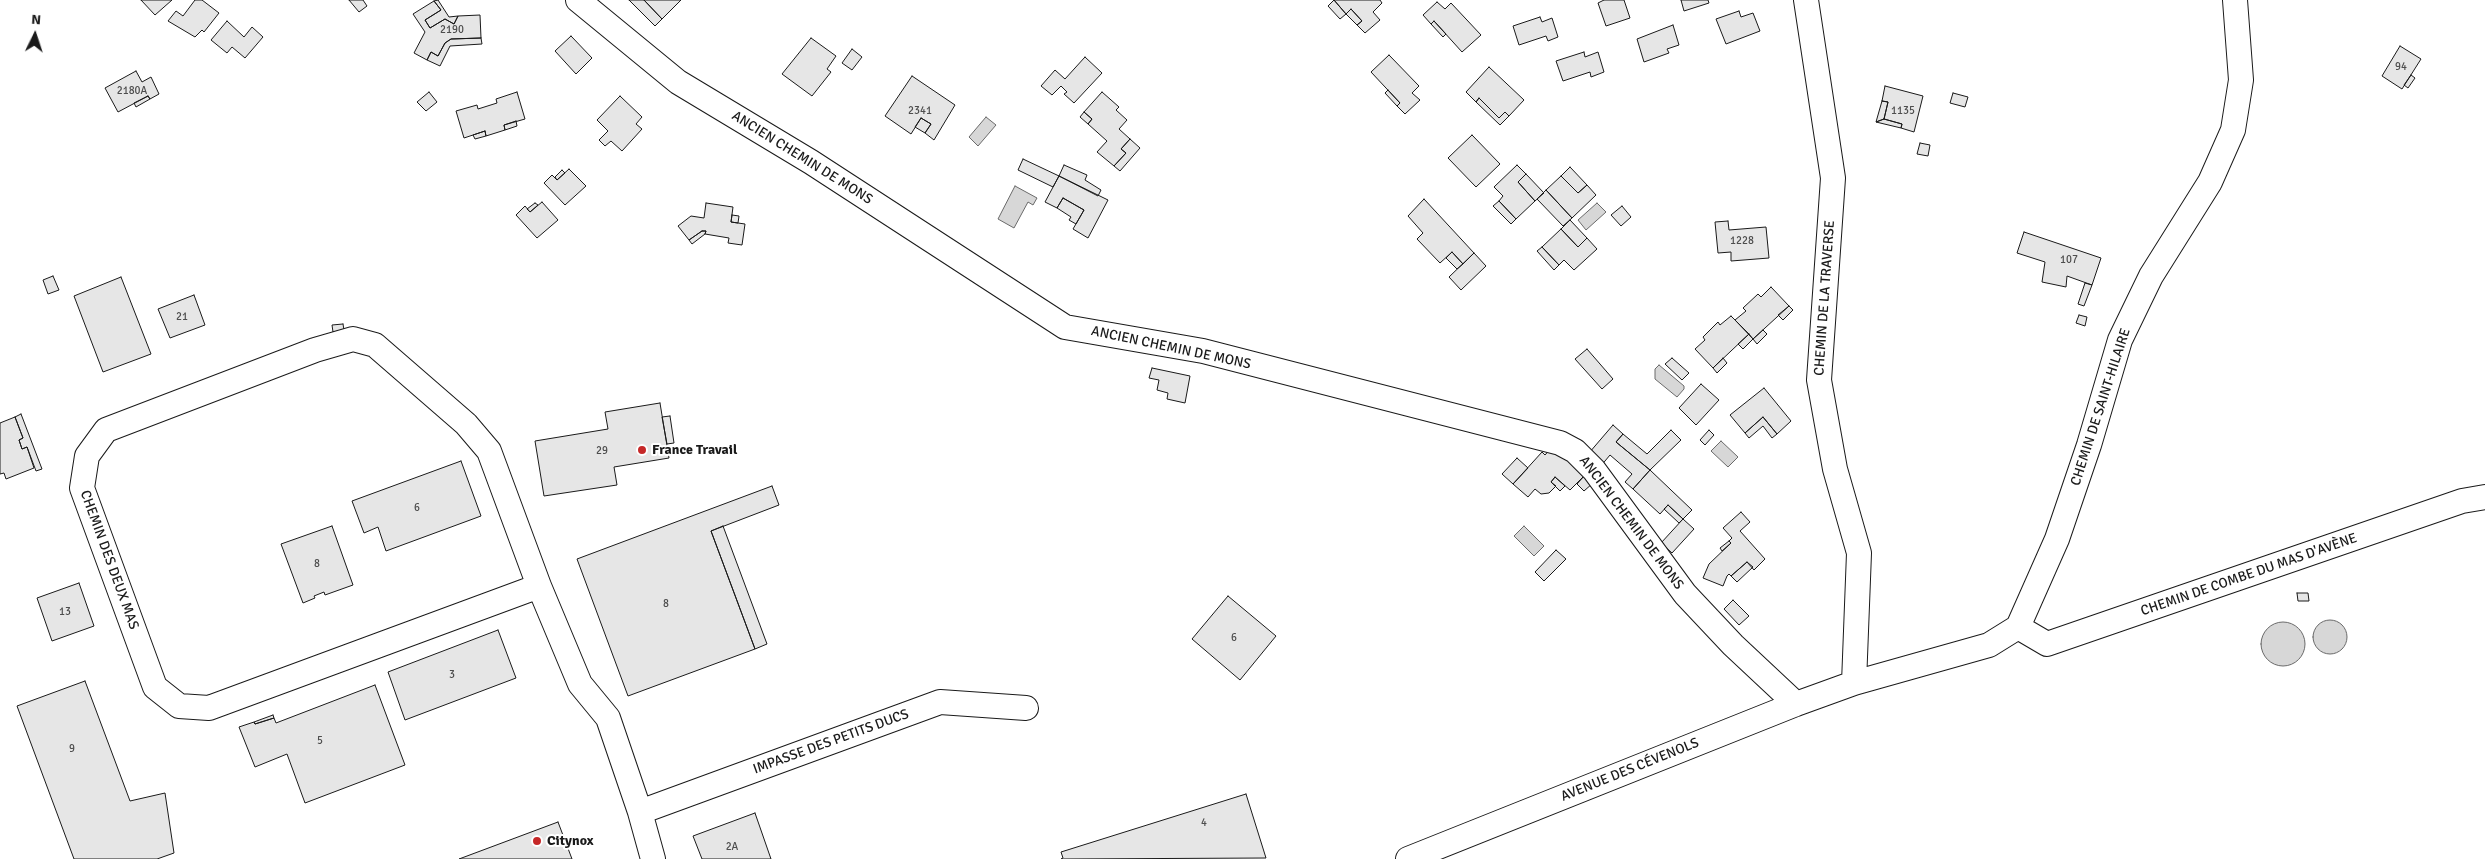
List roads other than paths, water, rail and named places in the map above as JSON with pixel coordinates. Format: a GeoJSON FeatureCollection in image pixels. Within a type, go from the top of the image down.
{"type":"FeatureCollection","features":[{"type":"Feature","properties":{"kind":"street","name":"ANCIEN CHEMIN DE MONS"},"geometry":{"type":"LineString","coordinates":[[578,0],[678,82],[811,162],[1065,327],[1203,351],[1560,443],[1575,451],[1594,470],[1685,594],[1733,645],[1796,704]]}},
{"type":"Feature","properties":{"kind":"street","name":"CHEMIN DE LA TRAVERSE"},"geometry":{"type":"LineString","coordinates":[[1806,0],[1833,178],[1819,380],[1835,468],[1859,553],[1854,684]]}},
{"type":"Feature","properties":{"kind":"street","name":"CHEMIN DE SAINT-HILAIRE"},"geometry":{"type":"LineString","coordinates":[[2018,627],[2057,539],[2089,445],[2120,340],[2151,276],[2210,182],[2233,130],[2241,80],[2235,0]]}},
{"type":"Feature","properties":{"kind":"street","name":"CHEMIN DES DEUX MAS"},"geometry":{"type":"LineString","coordinates":[[539,586],[209,708],[179,706],[155,687],[82,488],[87,456],[106,430],[315,350],[352,339],[375,345],[466,424],[490,451],[539,586],[580,684],[608,718],[640,812],[653,859]]}},
{"type":"Feature","properties":{"kind":"street","name":"CHEMIN DE COMBE DU MAS D'AVÈNE"},"geometry":{"type":"LineString","coordinates":[[2018,627],[2047,644],[2462,501],[2485,497]]}},
{"type":"Feature","properties":{"kind":"street"},"geometry":{"type":"LineString","coordinates":[[1854,684],[1989,645],[2018,627]]}},
{"type":"Feature","properties":{"kind":"street","name":"AVENUE DES CÉVENOLS"},"geometry":{"type":"LineString","coordinates":[[1408,859],[1796,704],[1854,684]]}},
{"type":"Feature","properties":{"kind":"street","name":"IMPASSE DES PETITS DUCS"},"geometry":{"type":"LineString","coordinates":[[640,812],[940,702],[1026,708]]}},
{"type":"Feature","properties":{"kind":"place","name":"France Travail"},"geometry":{"type":"Point","coordinates":[642,450]}},
{"type":"Feature","properties":{"kind":"place","name":"Citynox"},"geometry":{"type":"Point","coordinates":[537,841]}}]}
